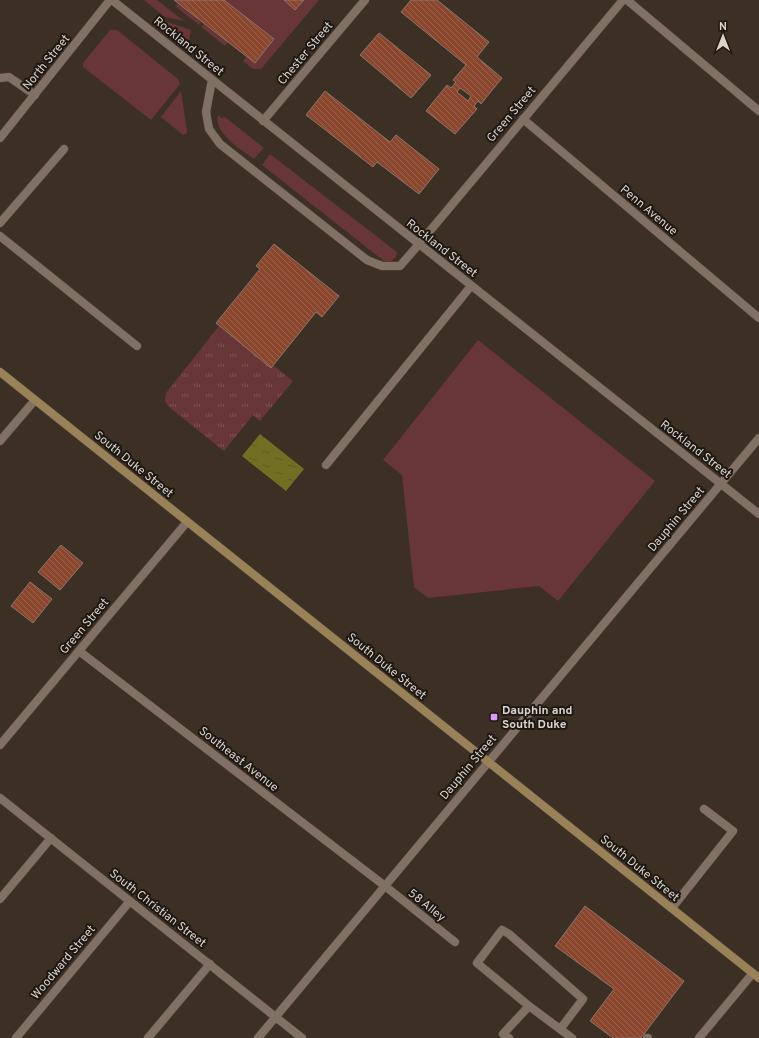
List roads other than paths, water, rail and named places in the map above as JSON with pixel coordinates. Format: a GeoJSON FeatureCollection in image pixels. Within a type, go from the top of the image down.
{"type":"FeatureCollection","features":[{"type":"Feature","properties":{"kind":"main road","name":"South Duke Street"},"geometry":{"type":"LineString","coordinates":[[0,372],[756,976]]}},
{"type":"Feature","properties":{"kind":"street","name":"Rockland Street"},"geometry":{"type":"LineString","coordinates":[[111,0],[759,514]]}},
{"type":"Feature","properties":{"kind":"street","name":"North Street"},"geometry":{"type":"LineString","coordinates":[[0,138],[111,0]]}},
{"type":"Feature","properties":{"kind":"street","name":"Chester Street"},"geometry":{"type":"LineString","coordinates":[[263,121],[365,0]]}},
{"type":"Feature","properties":{"kind":"street","name":"Green Street"},"geometry":{"type":"LineString","coordinates":[[212,80],[206,112],[209,129],[220,144],[367,260],[382,266],[400,266],[623,0]]}},
{"type":"Feature","properties":{"kind":"street"},"geometry":{"type":"LineString","coordinates":[[627,0],[759,111]]}},
{"type":"Feature","properties":{"kind":"street"},"geometry":{"type":"LineString","coordinates":[[0,78],[9,77],[34,95]]}},
{"type":"Feature","properties":{"kind":"street","name":"Penn Avenue"},"geometry":{"type":"LineString","coordinates":[[523,119],[759,318]]}},
{"type":"Feature","properties":{"kind":"street"},"geometry":{"type":"LineString","coordinates":[[0,223],[64,149]]}},
{"type":"Feature","properties":{"kind":"street"},"geometry":{"type":"LineString","coordinates":[[0,236],[137,346]]}},
{"type":"Feature","properties":{"kind":"street"},"geometry":{"type":"LineString","coordinates":[[326,465],[471,286]]}},
{"type":"Feature","properties":{"kind":"street"},"geometry":{"type":"LineString","coordinates":[[0,441],[34,400]]}},
{"type":"Feature","properties":{"kind":"street","name":"Dauphin Street"},"geometry":{"type":"LineString","coordinates":[[258,1038],[759,438]]}},
{"type":"Feature","properties":{"kind":"street","name":"Green Street"},"geometry":{"type":"LineString","coordinates":[[0,745],[187,522]]}},
{"type":"Feature","properties":{"kind":"street","name":"Southeast Avenue"},"geometry":{"type":"LineString","coordinates":[[79,650],[385,886]]}},
{"type":"Feature","properties":{"kind":"street","name":"South Christian Street"},"geometry":{"type":"LineString","coordinates":[[0,798],[302,1038]]}},
{"type":"Feature","properties":{"kind":"street"},"geometry":{"type":"LineString","coordinates":[[672,908],[733,831],[704,809]]}},
{"type":"Feature","properties":{"kind":"street"},"geometry":{"type":"LineString","coordinates":[[0,899],[51,838]]}},
{"type":"Feature","properties":{"kind":"street","name":"58 Alley"},"geometry":{"type":"LineString","coordinates":[[385,886],[455,942]]}},
{"type":"Feature","properties":{"kind":"street","name":"Woodward Street"},"geometry":{"type":"LineString","coordinates":[[16,1038],[130,901]]}},
{"type":"Feature","properties":{"kind":"street"},"geometry":{"type":"LineString","coordinates":[[560,1028],[583,999],[509,934],[502,930],[478,963],[529,1006],[572,1038]]}},
{"type":"Feature","properties":{"kind":"street"},"geometry":{"type":"LineString","coordinates":[[148,1038],[210,964]]}},
{"type":"Feature","properties":{"kind":"street"},"geometry":{"type":"LineString","coordinates":[[699,1038],[756,976]]}},
{"type":"Feature","properties":{"kind":"street"},"geometry":{"type":"LineString","coordinates":[[509,1038],[503,1034],[529,1006]]}},
{"type":"Feature","properties":{"kind":"water"},"geometry":{"type":"Polygon","coordinates":[[[260,434],[304,469],[286,491],[242,456],[260,434]]]}},
{"type":"Feature","properties":{"kind":"place","name":"Dauphin and South Duke"},"geometry":{"type":"Point","coordinates":[494,717]}}]}
